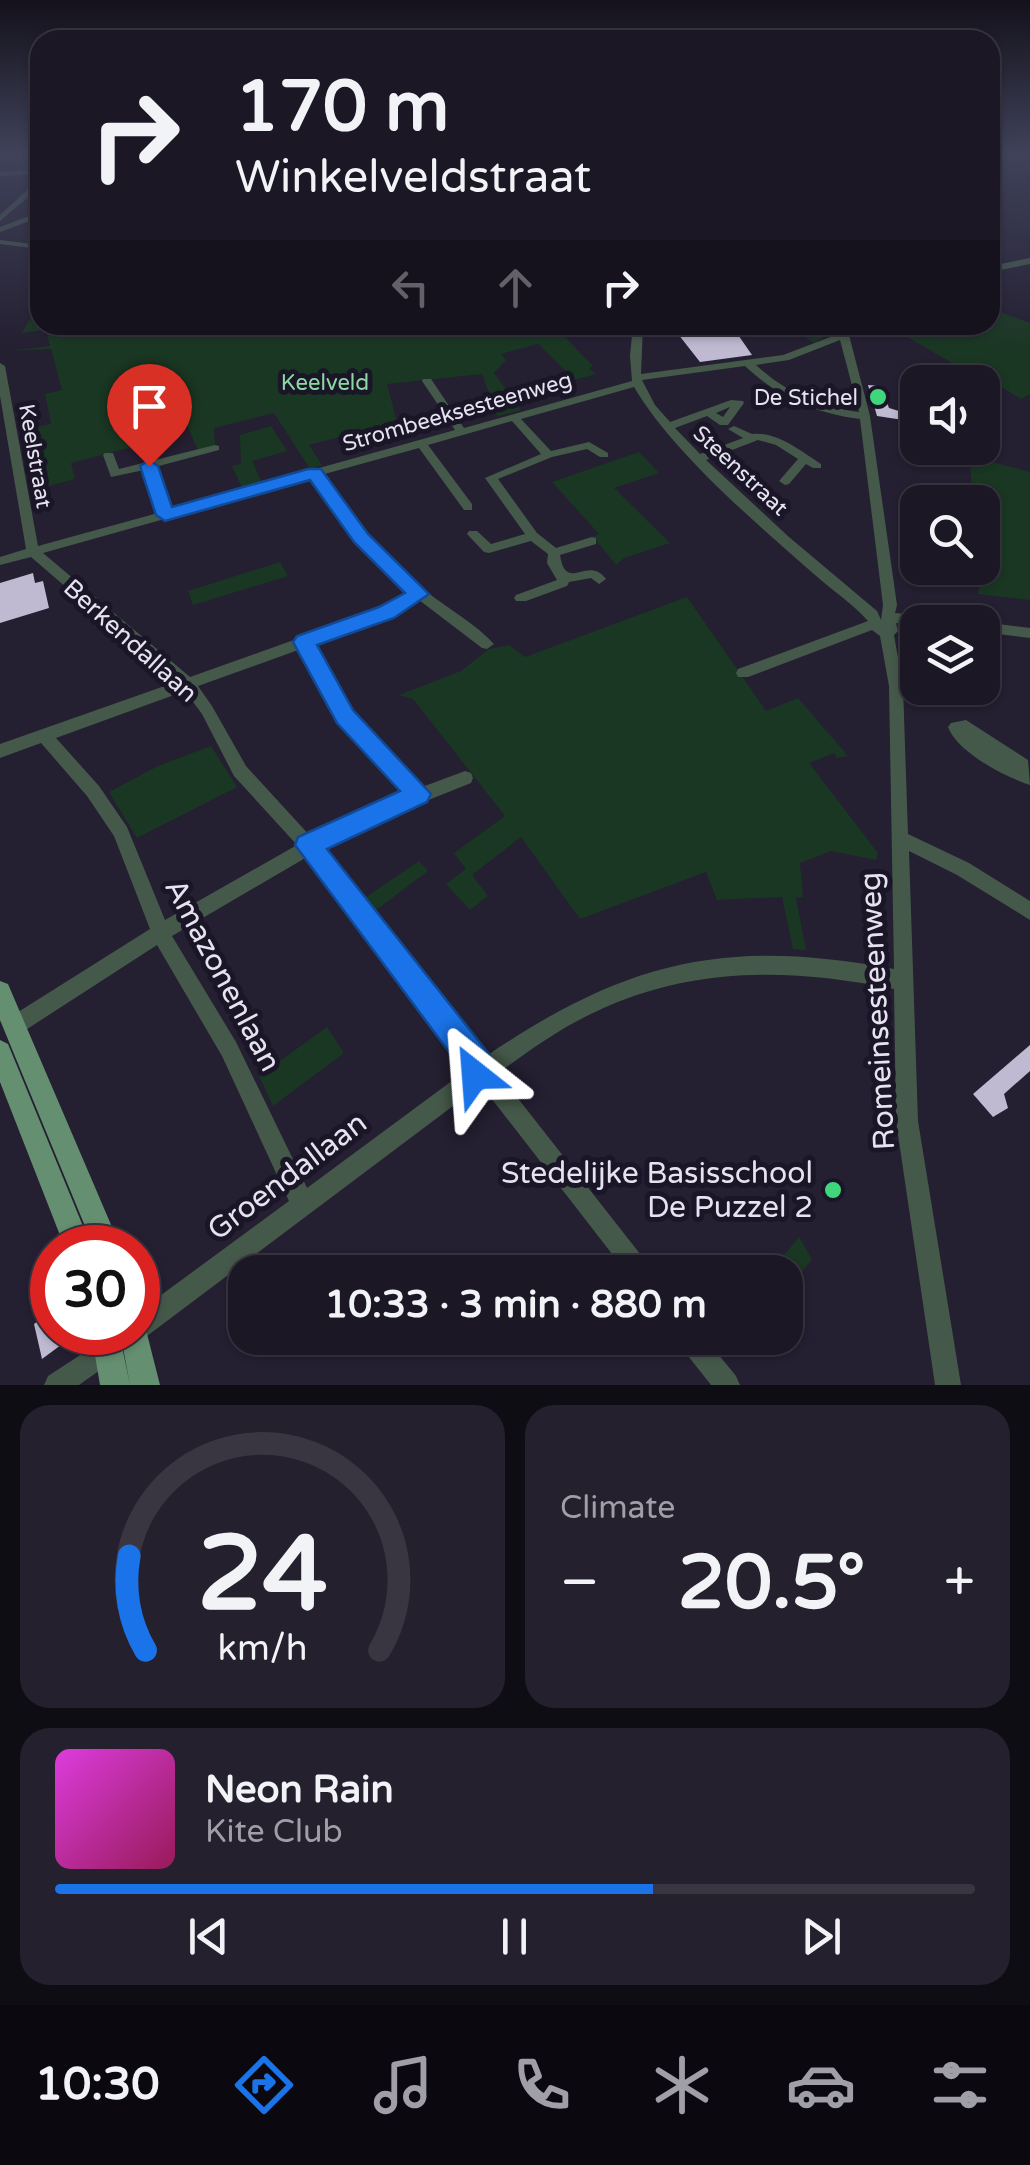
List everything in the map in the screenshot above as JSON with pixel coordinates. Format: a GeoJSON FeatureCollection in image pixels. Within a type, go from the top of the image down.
{"type":"FeatureCollection","features":[{"type":"Feature","properties":{"kind":"main road"},"geometry":{"type":"LineString","coordinates":[[0,992],[98,1225]]}},
{"type":"Feature","properties":{"kind":"main road"},"geometry":{"type":"LineString","coordinates":[[0,1052],[70,1225]]}},
{"type":"Feature","properties":{"kind":"main road"},"geometry":{"type":"LineString","coordinates":[[114,1385],[119,1355]]}},
{"type":"Feature","properties":{"kind":"main road"},"geometry":{"type":"LineString","coordinates":[[132,1355],[145,1385]]}},
{"type":"Feature","properties":{"kind":"street"},"geometry":{"type":"LineString","coordinates":[[0,236],[30,220]]}},
{"type":"Feature","properties":{"kind":"street"},"geometry":{"type":"LineString","coordinates":[[0,236],[30,244]]}},
{"type":"Feature","properties":{"kind":"street"},"geometry":{"type":"LineString","coordinates":[[1000,267],[1030,261]]}},
{"type":"Feature","properties":{"kind":"street"},"geometry":{"type":"LineString","coordinates":[[638,335],[638,380]]}},
{"type":"Feature","properties":{"kind":"street","name":"Strombeeksesteenweg"},"geometry":{"type":"LineString","coordinates":[[0,562],[638,380],[794,356],[836,335]]}},
{"type":"Feature","properties":{"kind":"street","name":"Romeinsesteenweg"},"geometry":{"type":"LineString","coordinates":[[847,335],[865,416],[890,604],[882,621],[896,673],[907,1120],[948,1385]]}},
{"type":"Feature","properties":{"kind":"street"},"geometry":{"type":"LineString","coordinates":[[749,364],[772,386],[794,398],[832,411],[865,416]]}},
{"type":"Feature","properties":{"kind":"street","name":"Keelstraat"},"geometry":{"type":"LineString","coordinates":[[0,366],[33,552]]}},
{"type":"Feature","properties":{"kind":"street","name":"Steenstraat"},"geometry":{"type":"LineString","coordinates":[[638,380],[667,427],[698,459],[882,621]]}},
{"type":"Feature","properties":{"kind":"street"},"geometry":{"type":"LineString","coordinates":[[426,381],[461,431]]}},
{"type":"Feature","properties":{"kind":"street"},"geometry":{"type":"LineString","coordinates":[[667,427],[708,412]]}},
{"type":"Feature","properties":{"kind":"street"},"geometry":{"type":"LineString","coordinates":[[513,416],[548,455]]}},
{"type":"Feature","properties":{"kind":"street"},"geometry":{"type":"LineString","coordinates":[[734,428],[751,438],[770,440],[811,462],[785,480]]}},
{"type":"Feature","properties":{"kind":"street"},"geometry":{"type":"LineString","coordinates":[[698,459],[751,438]]}},
{"type":"Feature","properties":{"kind":"street"},"geometry":{"type":"LineString","coordinates":[[554,553],[533,536],[490,480],[548,455],[589,446],[604,455]]}},
{"type":"Feature","properties":{"kind":"street","name":"Strombeeksesteenweg"},"geometry":{"type":"LineString","coordinates":[[424,447],[468,507]]}},
{"type":"Feature","properties":{"kind":"street"},"geometry":{"type":"LineString","coordinates":[[109,454],[116,478],[215,448]]}},
{"type":"Feature","properties":{"kind":"street"},"geometry":{"type":"LineString","coordinates":[[149,466],[165,515]]}},
{"type":"Feature","properties":{"kind":"street"},"geometry":{"type":"LineString","coordinates":[[314,473],[361,538],[419,594],[487,644]]}},
{"type":"Feature","properties":{"kind":"street"},"geometry":{"type":"LineString","coordinates":[[473,534],[488,549],[533,536]]}},
{"type":"Feature","properties":{"kind":"street"},"geometry":{"type":"LineString","coordinates":[[554,553],[592,541]]}},
{"type":"Feature","properties":{"kind":"street","name":"Berkendallaan"},"geometry":{"type":"LineString","coordinates":[[33,552],[187,683],[207,710],[240,771],[308,845],[627,1255]]}},
{"type":"Feature","properties":{"kind":"street"},"geometry":{"type":"LineString","coordinates":[[554,553],[554,563],[564,576],[572,579],[594,573],[599,578]]}},
{"type":"Feature","properties":{"kind":"street"},"geometry":{"type":"LineString","coordinates":[[521,598],[562,583],[564,576]]}},
{"type":"Feature","properties":{"kind":"street"},"geometry":{"type":"LineString","coordinates":[[0,751],[386,612],[419,594]]}},
{"type":"Feature","properties":{"kind":"street"},"geometry":{"type":"LineString","coordinates":[[743,673],[882,621],[900,621]]}},
{"type":"Feature","properties":{"kind":"street"},"geometry":{"type":"LineString","coordinates":[[1000,630],[1030,633]]}},
{"type":"Feature","properties":{"kind":"street"},"geometry":{"type":"LineString","coordinates":[[304,642],[345,716],[418,794]]}},
{"type":"Feature","properties":{"kind":"street","name":"Amazonenlaan"},"geometry":{"type":"LineString","coordinates":[[43,734],[112,817],[162,934],[229,1049],[302,1205]]}},
{"type":"Feature","properties":{"kind":"street"},"geometry":{"type":"LineString","coordinates":[[14,1026],[308,845],[418,794],[466,778]]}},
{"type":"Feature","properties":{"kind":"street"},"geometry":{"type":"LineString","coordinates":[[900,838],[964,869],[1030,910]]}},
{"type":"Feature","properties":{"kind":"street","name":"Groendallaan"},"geometry":{"type":"LineString","coordinates":[[160,1308],[483,1071],[571,1012],[622,989],[680,970],[739,963],[792,962],[904,982]]}},
{"type":"Feature","properties":{"kind":"street","name":"Groendallaan"},"geometry":{"type":"LineString","coordinates":[[60,1383],[97,1355]]}},
{"type":"Feature","properties":{"kind":"street"},"geometry":{"type":"LineString","coordinates":[[703,1355],[726,1385]]}},
{"type":"Feature","properties":{"kind":"green space"},"geometry":{"type":"Polygon","coordinates":[[[1000,312],[1030,323],[1030,394],[1021,399],[1000,388],[1000,365],[956,365],[904,335],[1000,335],[1000,312]]]}},
{"type":"Feature","properties":{"kind":"green space","name":"Keelveld"},"geometry":{"type":"Polygon","coordinates":[[[47,335],[563,335],[596,374],[567,382],[577,394],[565,381],[573,378],[538,344],[501,354],[506,360],[494,373],[521,410],[498,416],[481,395],[489,393],[482,374],[387,384],[397,422],[309,445],[322,465],[310,469],[274,413],[214,428],[215,445],[198,450],[186,423],[167,428],[171,437],[71,463],[75,479],[33,490],[21,430],[51,424],[45,394],[62,390],[51,349],[6,351],[50,346],[47,335]]]}},
{"type":"Feature","properties":{"kind":"green space"},"geometry":{"type":"Polygon","coordinates":[[[802,335],[828,335],[814,343],[802,335]]]}},
{"type":"Feature","properties":{"kind":"green space"},"geometry":{"type":"Polygon","coordinates":[[[271,426],[287,451],[252,461],[262,483],[242,488],[232,466],[241,464],[240,435],[271,426]]]}},
{"type":"Feature","properties":{"kind":"green space"},"geometry":{"type":"Polygon","coordinates":[[[639,452],[659,473],[614,488],[670,543],[624,558],[616,565],[593,537],[599,534],[552,482],[639,452]]]}},
{"type":"Feature","properties":{"kind":"green space"},"geometry":{"type":"Polygon","coordinates":[[[1000,464],[1030,472],[1030,600],[978,594],[980,585],[1000,585],[1000,485],[971,485],[970,465],[1000,464]]]}},
{"type":"Feature","properties":{"kind":"green space"},"geometry":{"type":"Polygon","coordinates":[[[280,562],[288,576],[193,605],[188,591],[280,562]]]}},
{"type":"Feature","properties":{"kind":"green space"},"geometry":{"type":"Polygon","coordinates":[[[687,597],[766,711],[798,698],[848,756],[837,758],[834,753],[809,763],[878,853],[876,860],[831,851],[800,863],[803,897],[796,898],[806,950],[793,949],[782,897],[717,900],[706,872],[580,919],[521,837],[472,875],[488,896],[470,910],[446,884],[466,869],[454,853],[505,816],[413,699],[399,695],[461,671],[489,649],[509,645],[525,657],[687,597]]]}},
{"type":"Feature","properties":{"kind":"green space"},"geometry":{"type":"Polygon","coordinates":[[[211,746],[237,787],[137,838],[109,792],[158,766],[211,746]]]}},
{"type":"Feature","properties":{"kind":"green space"},"geometry":{"type":"Polygon","coordinates":[[[419,861],[428,871],[376,910],[366,897],[419,861]]]}},
{"type":"Feature","properties":{"kind":"green space"},"geometry":{"type":"Polygon","coordinates":[[[327,1027],[344,1053],[273,1106],[259,1076],[327,1027]]]}},
{"type":"Feature","properties":{"kind":"green space"},"geometry":{"type":"Polygon","coordinates":[[[799,1237],[812,1259],[803,1271],[803,1255],[784,1255],[799,1237]]]}},
{"type":"Feature","properties":{"kind":"building"},"geometry":{"type":"Polygon","coordinates":[[[679,335],[738,335],[752,355],[700,362],[679,335]]]}},
{"type":"Feature","properties":{"kind":"building","name":"De Stichel"},"geometry":{"type":"Polygon","coordinates":[[[868,385],[881,386],[889,408],[900,411],[900,419],[877,416],[868,385]]]}},
{"type":"Feature","properties":{"kind":"building"},"geometry":{"type":"Polygon","coordinates":[[[33,573],[35,583],[43,581],[49,608],[0,623],[0,583],[33,573]]]}},
{"type":"Feature","properties":{"kind":"building"},"geometry":{"type":"Polygon","coordinates":[[[1030,1045],[1030,1071],[1004,1094],[1008,1108],[993,1117],[973,1094],[1030,1045]]]}},
{"type":"Feature","properties":{"kind":"place","name":"De Stichel"},"geometry":{"type":"Point","coordinates":[878,397]}},
{"type":"Feature","properties":{"kind":"place","name":"Stedelijke Basisschool De Puzzel 2"},"geometry":{"type":"Point","coordinates":[833,1190]}},
{"type":"Feature","properties":{"kind":"route"},"geometry":{"type":"LineString","coordinates":[[149,466],[165,515],[314,473],[361,538],[419,594],[386,612],[304,642],[345,716],[418,794],[308,845],[478,1065],[475,1075]]}}]}
